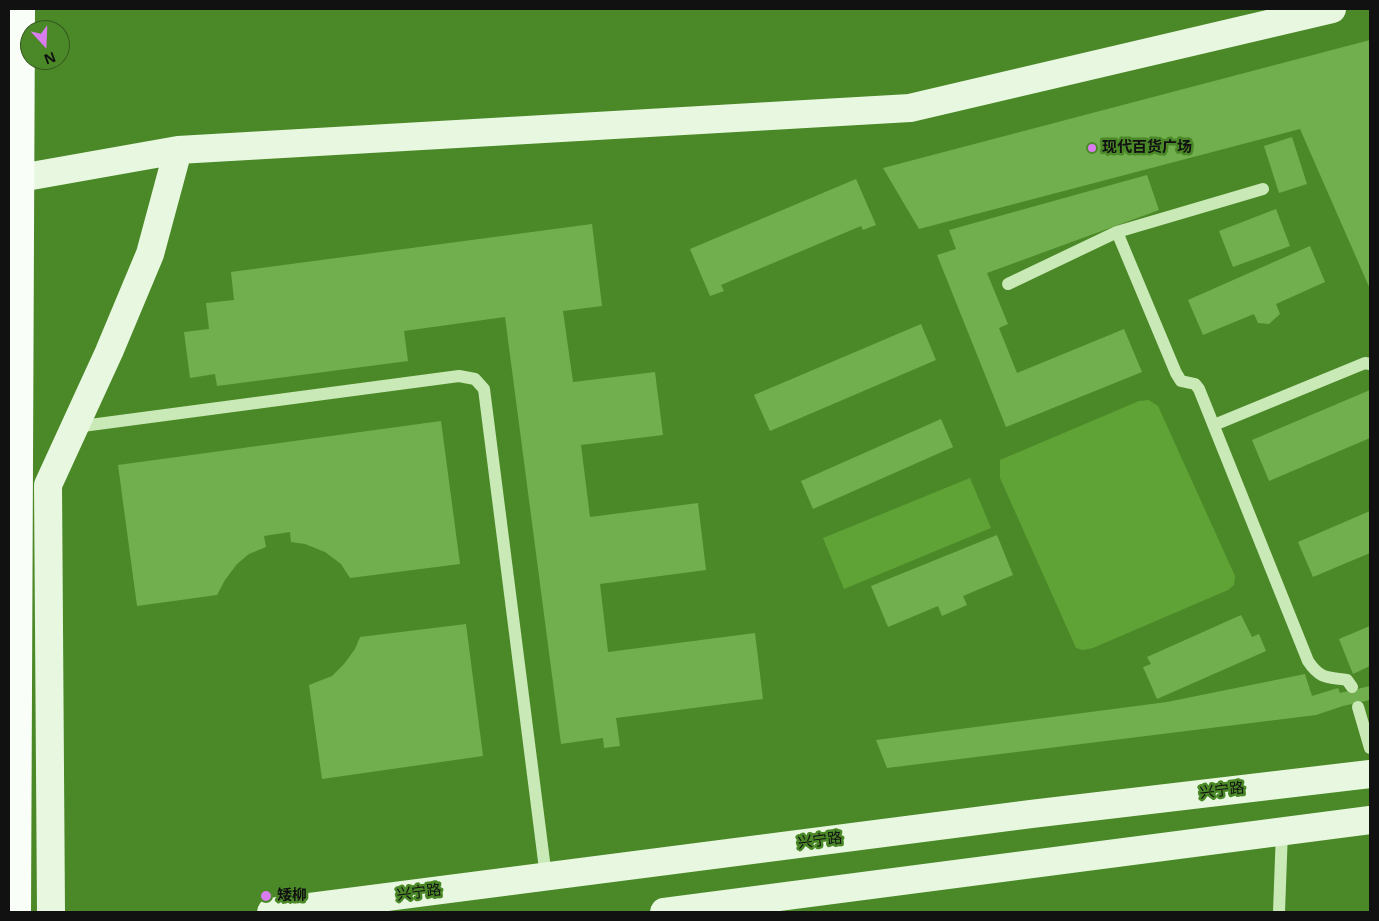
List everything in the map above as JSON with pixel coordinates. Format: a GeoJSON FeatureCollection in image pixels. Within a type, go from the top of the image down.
{"type":"FeatureCollection","features":[{"type":"Feature","properties":{"kind":"main road"},"geometry":{"type":"LineString","coordinates":[[17,912],[21,9]]}},
{"type":"Feature","properties":{"kind":"street"},"geometry":{"type":"LineString","coordinates":[[9,180],[178,150],[910,108],[1332,9]]}},
{"type":"Feature","properties":{"kind":"street"},"geometry":{"type":"LineString","coordinates":[[51,912],[48,485],[150,254],[178,150]]}},
{"type":"Feature","properties":{"kind":"street","name":"兴宁路"},"geometry":{"type":"LineString","coordinates":[[271,912],[1031,814],[1370,774]]}},
{"type":"Feature","properties":{"kind":"street"},"geometry":{"type":"LineString","coordinates":[[664,912],[1370,820]]}},
{"type":"Feature","properties":{"kind":"lane"},"geometry":{"type":"LineString","coordinates":[[1008,284],[1117,232],[1263,189]]}},
{"type":"Feature","properties":{"kind":"lane"},"geometry":{"type":"LineString","coordinates":[[1117,232],[1176,373],[1181,381],[1195,384],[1199,389],[1308,661],[1322,677],[1347,680],[1352,687]]}},
{"type":"Feature","properties":{"kind":"lane"},"geometry":{"type":"LineString","coordinates":[[1214,425],[1365,364],[1370,364]]}},
{"type":"Feature","properties":{"kind":"lane"},"geometry":{"type":"LineString","coordinates":[[75,427],[459,376],[475,379],[484,389],[546,877]]}},
{"type":"Feature","properties":{"kind":"lane"},"geometry":{"type":"LineString","coordinates":[[1358,707],[1370,748]]}},
{"type":"Feature","properties":{"kind":"lane"},"geometry":{"type":"LineString","coordinates":[[1279,912],[1282,831]]}},
{"type":"Feature","properties":{"kind":"green space"},"geometry":{"type":"Polygon","coordinates":[[[1149,400],[1158,406],[1235,576],[1234,585],[1228,590],[1093,648],[1083,650],[1076,648],[1000,478],[1000,460],[1139,401],[1149,400]]]}},
{"type":"Feature","properties":{"kind":"green space"},"geometry":{"type":"Polygon","coordinates":[[[970,478],[991,528],[844,589],[823,538],[970,478]]]}},
{"type":"Feature","properties":{"kind":"building","name":"现代百货广场"},"geometry":{"type":"Polygon","coordinates":[[[1370,40],[1370,289],[1300,129],[919,229],[883,168],[1370,40]]]}},
{"type":"Feature","properties":{"kind":"building"},"geometry":{"type":"Polygon","coordinates":[[[1292,137],[1307,184],[1279,193],[1264,146],[1292,137]]]}},
{"type":"Feature","properties":{"kind":"building"},"geometry":{"type":"Polygon","coordinates":[[[1147,175],[1159,210],[987,273],[1008,324],[999,328],[1017,373],[1124,329],[1142,372],[1006,427],[937,255],[956,249],[949,230],[1147,175]]]}},
{"type":"Feature","properties":{"kind":"building"},"geometry":{"type":"Polygon","coordinates":[[[856,179],[876,225],[863,230],[861,226],[721,285],[724,291],[710,296],[690,249],[856,179]]]}},
{"type":"Feature","properties":{"kind":"building"},"geometry":{"type":"Polygon","coordinates":[[[1276,209],[1290,246],[1233,267],[1219,231],[1276,209]]]}},
{"type":"Feature","properties":{"kind":"building"},"geometry":{"type":"Polygon","coordinates":[[[592,224],[602,306],[563,311],[573,382],[655,372],[663,435],[581,445],[590,517],[698,503],[706,570],[600,584],[608,652],[755,633],[763,699],[616,718],[620,746],[604,748],[603,738],[561,744],[505,317],[404,331],[408,361],[217,386],[215,374],[190,378],[184,332],[209,329],[206,303],[234,300],[231,272],[592,224]]]}},
{"type":"Feature","properties":{"kind":"building"},"geometry":{"type":"Polygon","coordinates":[[[1310,246],[1325,282],[1276,304],[1280,314],[1269,324],[1258,323],[1254,314],[1203,335],[1188,300],[1310,246]]]}},
{"type":"Feature","properties":{"kind":"building"},"geometry":{"type":"Polygon","coordinates":[[[921,324],[936,360],[770,431],[754,395],[921,324]]]}},
{"type":"Feature","properties":{"kind":"building"},"geometry":{"type":"Polygon","coordinates":[[[1370,390],[1370,438],[1269,481],[1252,440],[1370,390]]]}},
{"type":"Feature","properties":{"kind":"building"},"geometry":{"type":"Polygon","coordinates":[[[941,419],[953,447],[813,509],[801,481],[941,419]]]}},
{"type":"Feature","properties":{"kind":"building"},"geometry":{"type":"Polygon","coordinates":[[[441,421],[460,564],[350,578],[341,564],[325,552],[305,544],[291,542],[290,532],[264,536],[266,547],[249,554],[237,564],[217,595],[137,606],[118,465],[441,421]]]}},
{"type":"Feature","properties":{"kind":"building"},"geometry":{"type":"Polygon","coordinates":[[[1370,511],[1370,553],[1313,577],[1298,542],[1370,511]]]}},
{"type":"Feature","properties":{"kind":"building"},"geometry":{"type":"Polygon","coordinates":[[[997,535],[1013,575],[963,596],[967,605],[942,616],[938,606],[888,627],[871,586],[997,535]]]}},
{"type":"Feature","properties":{"kind":"building"},"geometry":{"type":"Polygon","coordinates":[[[1241,615],[1252,637],[1259,634],[1266,651],[1157,699],[1143,667],[1151,664],[1147,657],[1241,615]]]}},
{"type":"Feature","properties":{"kind":"building"},"geometry":{"type":"Polygon","coordinates":[[[466,624],[483,756],[322,779],[309,685],[332,676],[355,649],[360,637],[466,624]]]}},
{"type":"Feature","properties":{"kind":"building"},"geometry":{"type":"Polygon","coordinates":[[[1370,626],[1370,666],[1353,674],[1339,639],[1370,626]]]}},
{"type":"Feature","properties":{"kind":"building"},"geometry":{"type":"Polygon","coordinates":[[[1305,674],[1312,696],[1338,688],[1340,693],[1370,686],[1370,700],[1316,715],[887,768],[876,740],[1167,702],[1305,674]]]}},
{"type":"Feature","properties":{"kind":"place","name":"现代百货广场"},"geometry":{"type":"Point","coordinates":[1092,148]}},
{"type":"Feature","properties":{"kind":"place","name":"矮柳"},"geometry":{"type":"Point","coordinates":[266,896]}}]}
